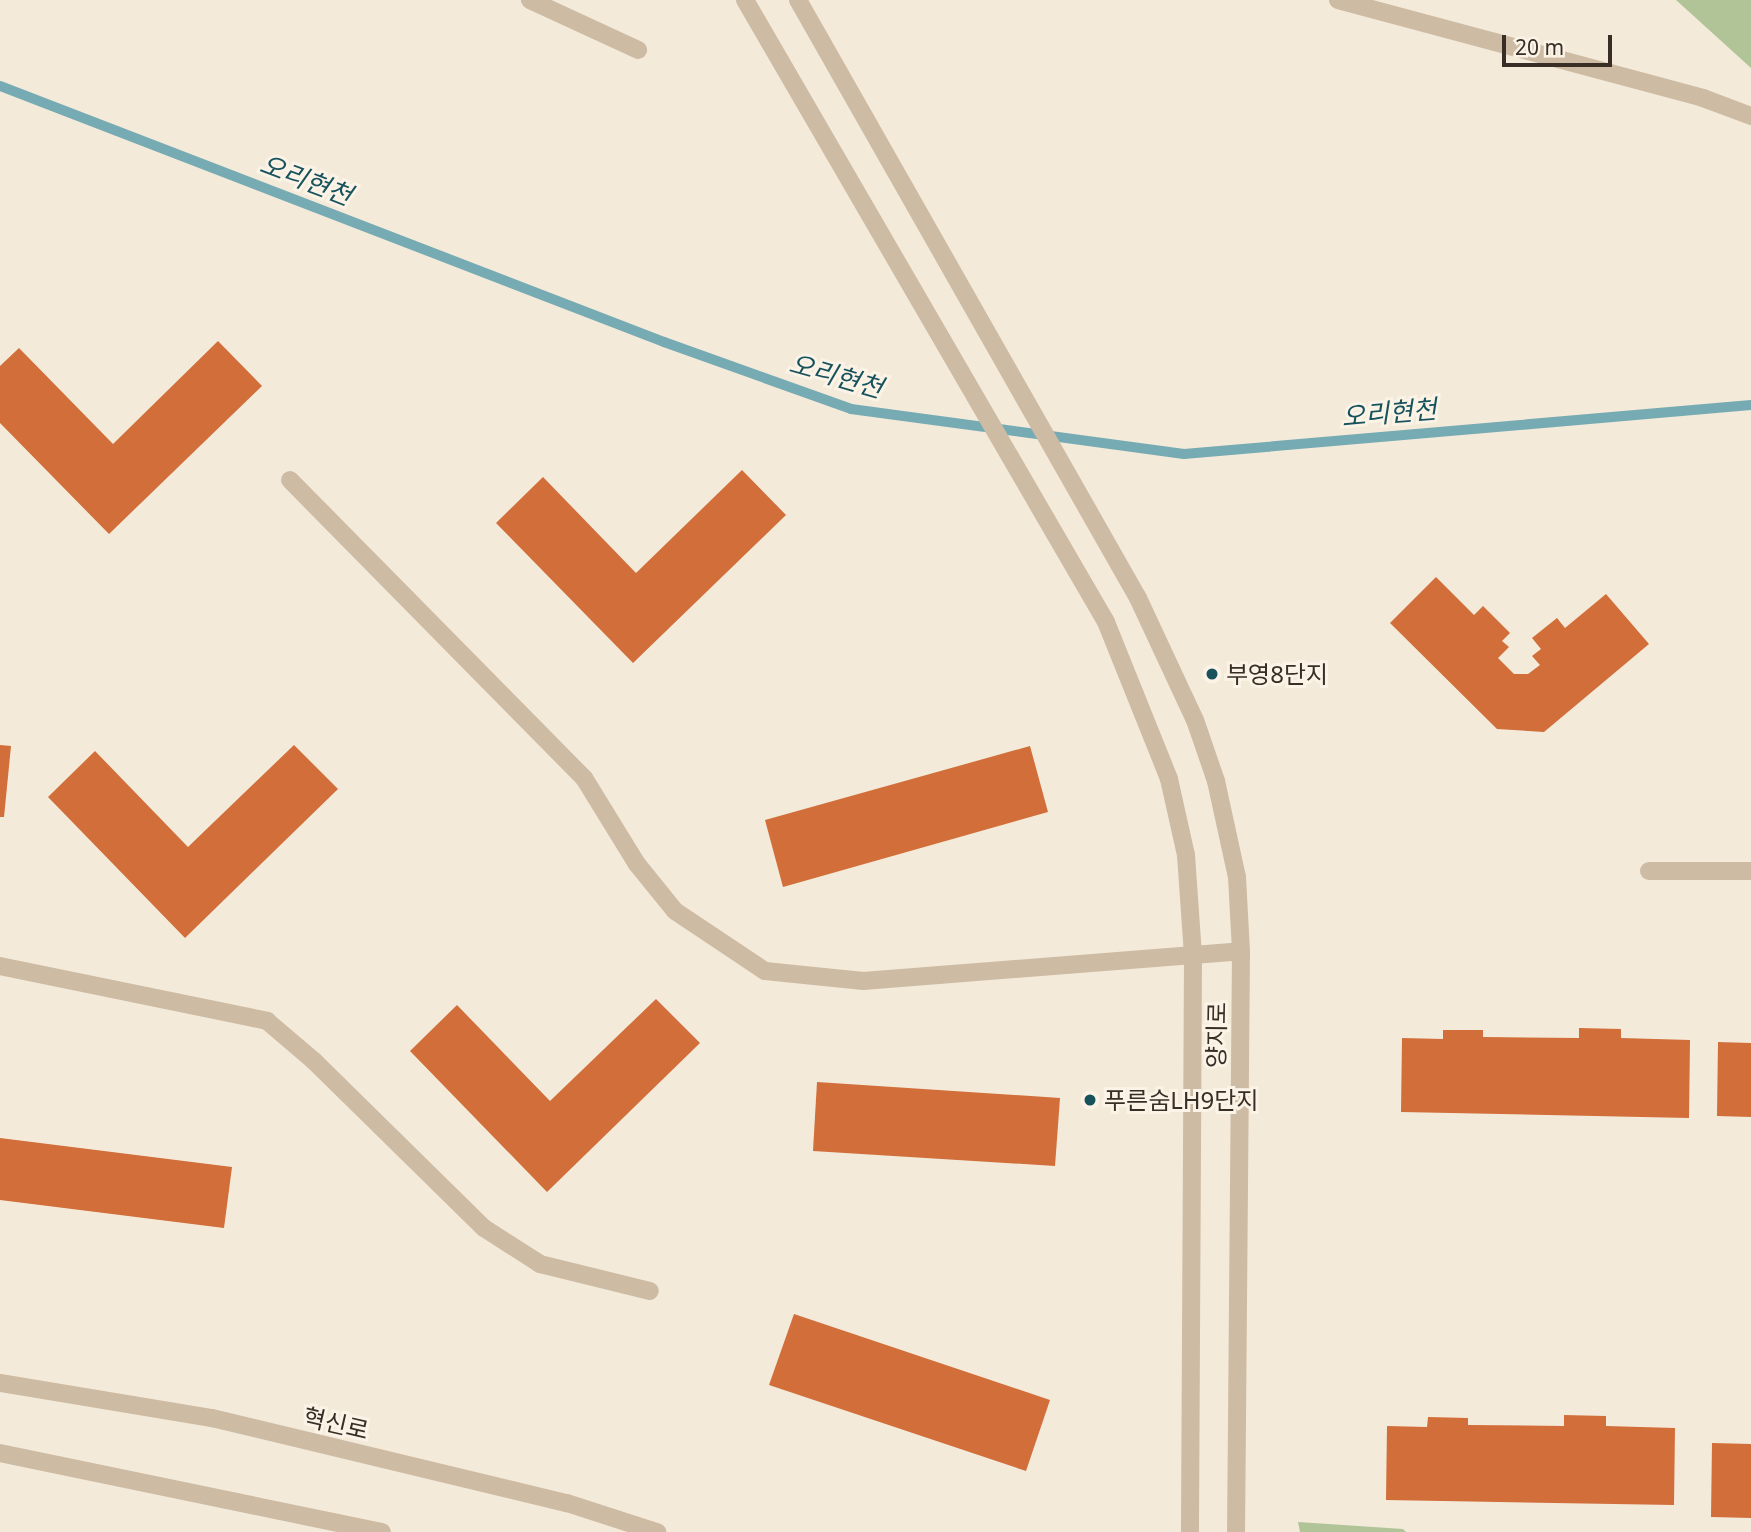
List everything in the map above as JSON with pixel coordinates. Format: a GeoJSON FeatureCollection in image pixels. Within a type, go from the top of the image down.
{"type":"FeatureCollection","features":[{"type":"Feature","properties":{"kind":"street"},"geometry":{"type":"LineString","coordinates":[[530,0],[638,50]]}},
{"type":"Feature","properties":{"kind":"street","name":"양지로"},"geometry":{"type":"LineString","coordinates":[[746,0],[1106,622],[1169,779],[1186,855],[1193,956],[1190,1532]]}},
{"type":"Feature","properties":{"kind":"street"},"geometry":{"type":"LineString","coordinates":[[797,0],[818,39]]}},
{"type":"Feature","properties":{"kind":"street"},"geometry":{"type":"LineString","coordinates":[[808,0],[818,39]]}},
{"type":"Feature","properties":{"kind":"street"},"geometry":{"type":"LineString","coordinates":[[1338,0],[1703,98],[1751,116]]}},
{"type":"Feature","properties":{"kind":"street","name":"양지로"},"geometry":{"type":"LineString","coordinates":[[818,39],[1138,598],[1195,720],[1216,781],[1237,877],[1241,951],[1236,1532]]}},
{"type":"Feature","properties":{"kind":"street"},"geometry":{"type":"LineString","coordinates":[[290,480],[584,778],[637,864],[675,911],[765,971],[863,981],[1241,951]]}},
{"type":"Feature","properties":{"kind":"street"},"geometry":{"type":"LineString","coordinates":[[1649,871],[1751,871]]}},
{"type":"Feature","properties":{"kind":"street"},"geometry":{"type":"LineString","coordinates":[[0,966],[267,1021],[314,1061],[484,1228],[540,1264],[650,1291]]}},
{"type":"Feature","properties":{"kind":"street","name":"혁신로"},"geometry":{"type":"LineString","coordinates":[[0,1383],[212,1419],[567,1503],[657,1532]]}},
{"type":"Feature","properties":{"kind":"street"},"geometry":{"type":"LineString","coordinates":[[0,1453],[382,1532]]}},
{"type":"Feature","properties":{"kind":"green space"},"geometry":{"type":"Polygon","coordinates":[[[1676,0],[1751,0],[1751,68],[1676,0]]]}},
{"type":"Feature","properties":{"kind":"green space"},"geometry":{"type":"Polygon","coordinates":[[[1298,1522],[1403,1529],[1406,1532],[1300,1532],[1298,1522]]]}},
{"type":"Feature","properties":{"kind":"building"},"geometry":{"type":"Polygon","coordinates":[[[218,341],[262,386],[109,534],[0,423],[0,366],[19,348],[113,444],[218,341]]]}},
{"type":"Feature","properties":{"kind":"building"},"geometry":{"type":"Polygon","coordinates":[[[742,470],[786,515],[633,663],[496,523],[543,477],[636,573],[742,470]]]}},
{"type":"Feature","properties":{"kind":"building"},"geometry":{"type":"Polygon","coordinates":[[[1436,577],[1474,615],[1483,606],[1510,633],[1502,641],[1509,647],[1498,658],[1514,674],[1528,674],[1540,665],[1532,656],[1541,649],[1532,638],[1557,618],[1565,628],[1606,594],[1649,644],[1544,732],[1497,729],[1390,623],[1436,577]]]}},
{"type":"Feature","properties":{"kind":"building"},"geometry":{"type":"Polygon","coordinates":[[[0,745],[11,746],[4,817],[0,817],[0,745]]]}},
{"type":"Feature","properties":{"kind":"building"},"geometry":{"type":"Polygon","coordinates":[[[294,745],[338,789],[185,938],[48,797],[95,751],[188,847],[294,745]]]}},
{"type":"Feature","properties":{"kind":"building"},"geometry":{"type":"Polygon","coordinates":[[[1030,746],[1048,812],[783,887],[765,820],[1030,746]]]}},
{"type":"Feature","properties":{"kind":"building"},"geometry":{"type":"Polygon","coordinates":[[[656,999],[700,1043],[547,1192],[410,1051],[457,1005],[550,1101],[656,999]]]}},
{"type":"Feature","properties":{"kind":"building"},"geometry":{"type":"Polygon","coordinates":[[[1579,1028],[1621,1029],[1621,1038],[1690,1040],[1689,1118],[1401,1112],[1402,1038],[1443,1039],[1443,1030],[1483,1030],[1483,1037],[1579,1038],[1579,1028]]]}},
{"type":"Feature","properties":{"kind":"building"},"geometry":{"type":"Polygon","coordinates":[[[1718,1042],[1751,1043],[1751,1117],[1717,1116],[1718,1042]]]}},
{"type":"Feature","properties":{"kind":"building"},"geometry":{"type":"Polygon","coordinates":[[[817,1082],[1060,1098],[1055,1166],[813,1151],[817,1082]]]}},
{"type":"Feature","properties":{"kind":"building"},"geometry":{"type":"Polygon","coordinates":[[[0,1138],[232,1167],[224,1228],[0,1200],[0,1138]]]}},
{"type":"Feature","properties":{"kind":"building"},"geometry":{"type":"Polygon","coordinates":[[[794,1314],[1050,1400],[1026,1471],[769,1385],[794,1314]]]}},
{"type":"Feature","properties":{"kind":"building"},"geometry":{"type":"Polygon","coordinates":[[[1564,1415],[1606,1416],[1606,1426],[1675,1428],[1674,1505],[1386,1500],[1387,1426],[1427,1427],[1428,1417],[1468,1418],[1468,1425],[1564,1426],[1564,1415]]]}},
{"type":"Feature","properties":{"kind":"building"},"geometry":{"type":"Polygon","coordinates":[[[1712,1443],[1751,1444],[1751,1518],[1711,1517],[1712,1443]]]}},
{"type":"Feature","properties":{"kind":"waterway","name":"오리현천"},"geometry":{"type":"LineString","coordinates":[[0,86],[664,342],[851,409],[1184,454],[1751,405]]}},
{"type":"Feature","properties":{"kind":"place","name":"부영8단지"},"geometry":{"type":"Point","coordinates":[1212,674]}},
{"type":"Feature","properties":{"kind":"place","name":"푸른숨LH9단지"},"geometry":{"type":"Point","coordinates":[1090,1100]}}]}
